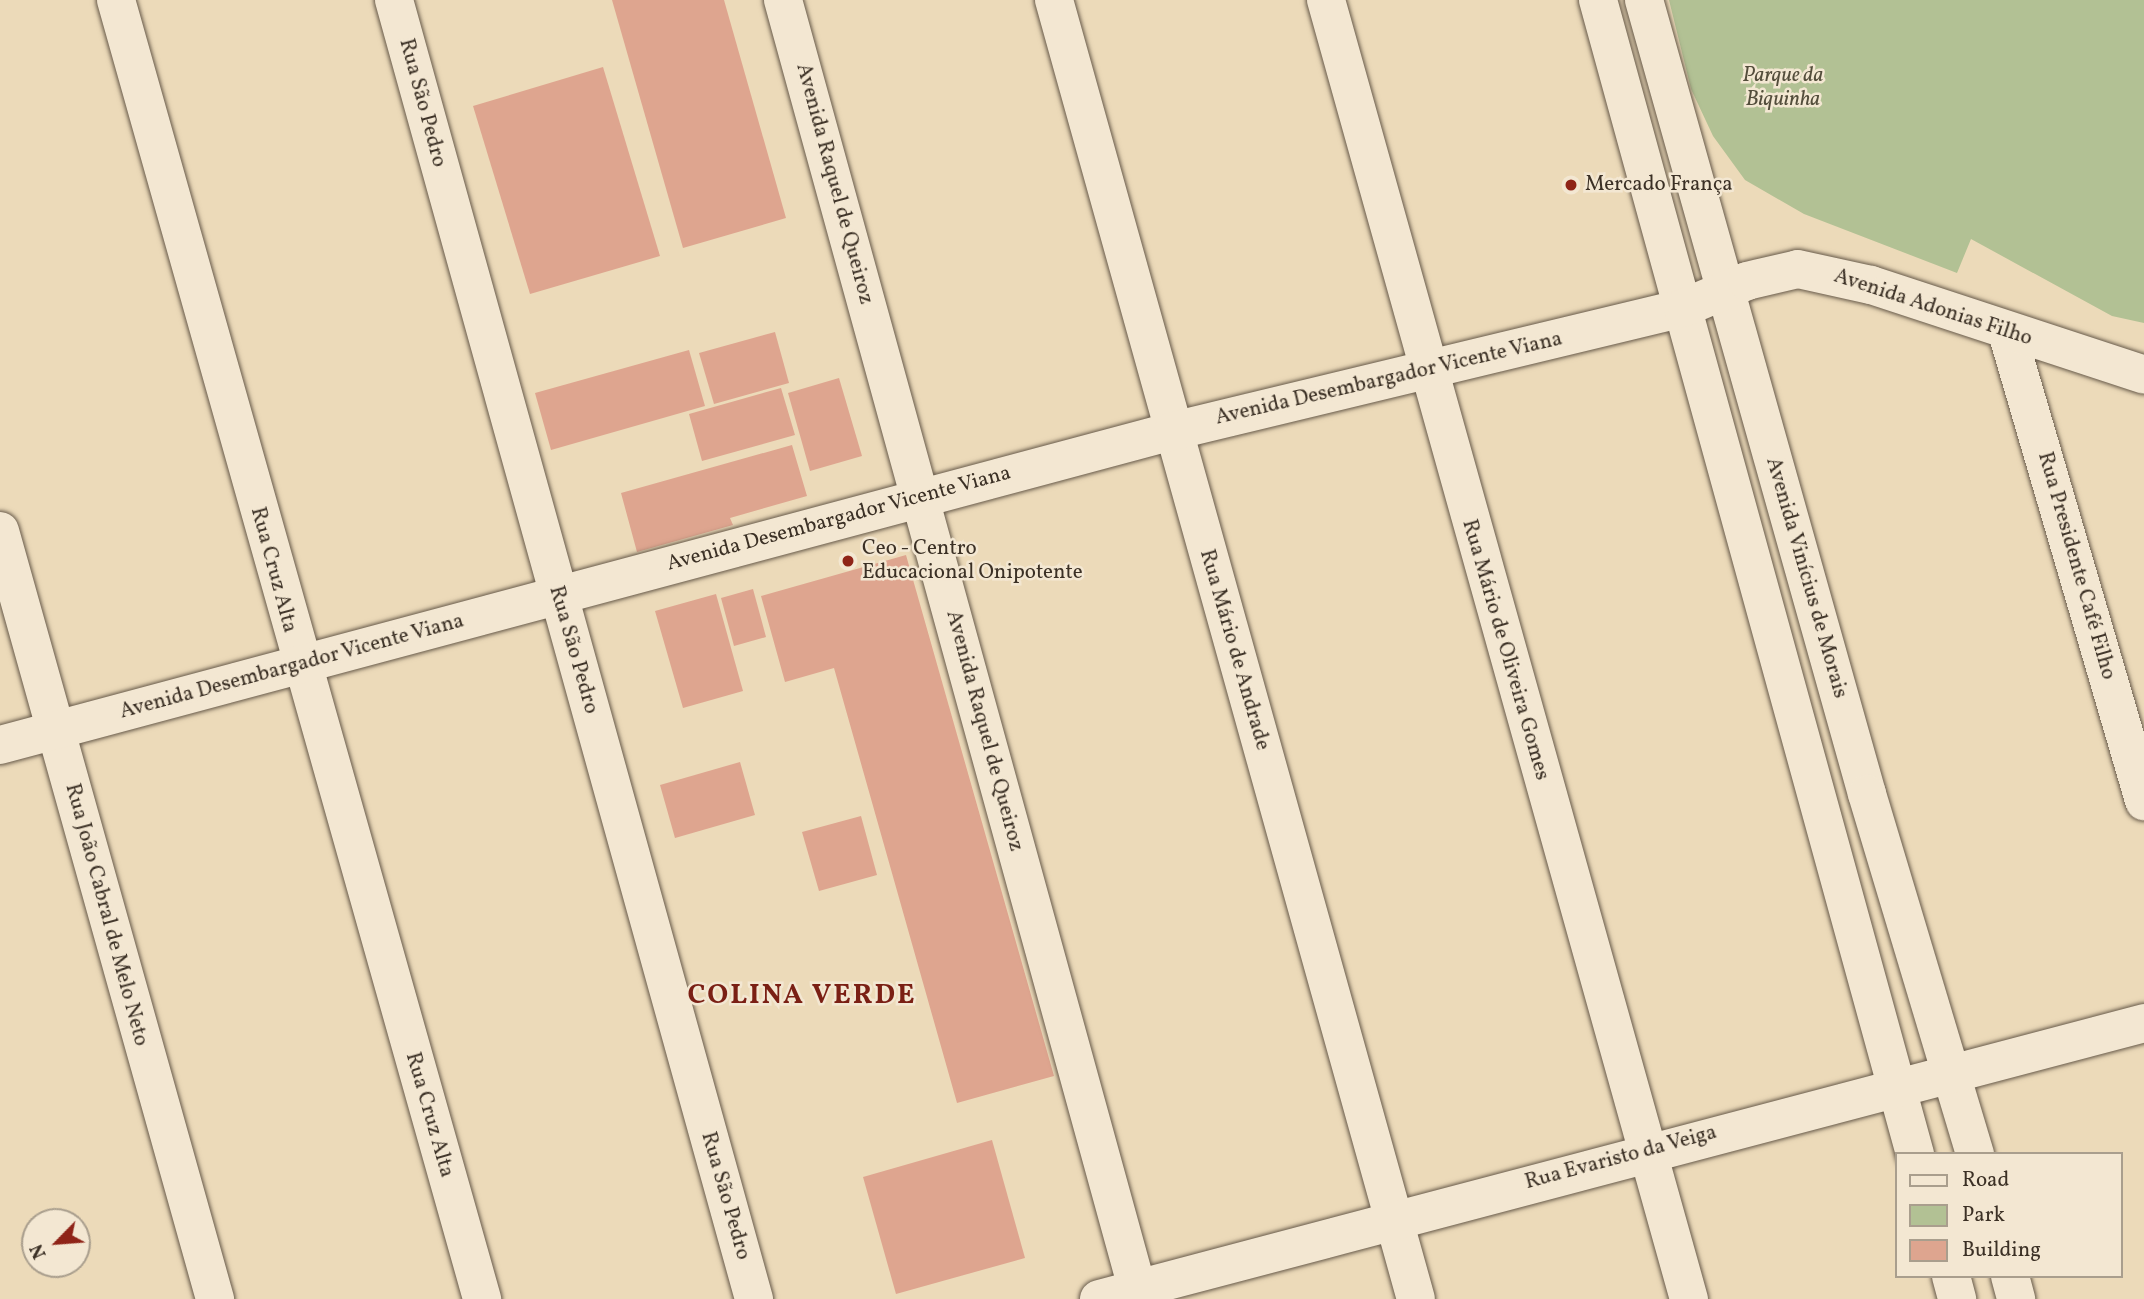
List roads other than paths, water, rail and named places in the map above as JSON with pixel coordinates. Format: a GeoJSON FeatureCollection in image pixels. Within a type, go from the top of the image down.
{"type":"FeatureCollection","features":[{"type":"Feature","properties":{"kind":"street","name":"Rua Cruz Alta"},"geometry":{"type":"LineString","coordinates":[[116,0],[299,665],[482,1299]]}},
{"type":"Feature","properties":{"kind":"street","name":"Rua São Pedro"},"geometry":{"type":"LineString","coordinates":[[394,0],[754,1299]]}},
{"type":"Feature","properties":{"kind":"street","name":"Avenida Raquel de Queiroz"},"geometry":{"type":"LineString","coordinates":[[783,0],[1138,1294]]}},
{"type":"Feature","properties":{"kind":"street","name":"Rua Mário de Andrade"},"geometry":{"type":"LineString","coordinates":[[1054,0],[1416,1299]]}},
{"type":"Feature","properties":{"kind":"street","name":"Rua Mário de Oliveira Gomes"},"geometry":{"type":"LineString","coordinates":[[1326,0],[1426,372],[1689,1299]]}},
{"type":"Feature","properties":{"kind":"street"},"geometry":{"type":"LineString","coordinates":[[1598,0],[1915,1152]]}},
{"type":"Feature","properties":{"kind":"street","name":"Avenida Vinícius de Morais"},"geometry":{"type":"LineString","coordinates":[[1644,0],[1824,645],[1974,1152]]}},
{"type":"Feature","properties":{"kind":"street","name":"Avenida Adonias Filho"},"geometry":{"type":"LineString","coordinates":[[1683,308],[1798,269],[1871,285],[2144,375]]}},
{"type":"Feature","properties":{"kind":"street","name":"Avenida Desembargador Vicente Viana"},"geometry":{"type":"LineString","coordinates":[[0,745],[1173,431],[1683,308]]}},
{"type":"Feature","properties":{"kind":"street","name":"Rua Presidente Café Filho"},"geometry":{"type":"LineString","coordinates":[[2007,332],[2144,801]]}},
{"type":"Feature","properties":{"kind":"street","name":"Rua João Cabral de Melo Neto"},"geometry":{"type":"LineString","coordinates":[[0,531],[215,1299]]}},
{"type":"Feature","properties":{"kind":"street"},"geometry":{"type":"LineString","coordinates":[[1777,657],[1824,645]]}},
{"type":"Feature","properties":{"kind":"street","name":"Rua Evaristo da Veiga"},"geometry":{"type":"LineString","coordinates":[[1099,1299],[1138,1294],[1392,1218],[2144,1023]]}},
{"type":"Feature","properties":{"kind":"street"},"geometry":{"type":"LineString","coordinates":[[1952,1278],[1957,1299]]}},
{"type":"Feature","properties":{"kind":"street"},"geometry":{"type":"LineString","coordinates":[[2011,1278],[2016,1299]]}},
{"type":"Feature","properties":{"kind":"place","name":"Mercado França"},"geometry":{"type":"Point","coordinates":[1571,185]}},
{"type":"Feature","properties":{"kind":"place","name":"Ceo - Centro Educacional Onipotente"},"geometry":{"type":"Point","coordinates":[848,561]}},
{"type":"Feature","properties":{"kind":"district","name":"COLINA VERDE"},"geometry":{"type":"Point","coordinates":[802,996]}},
{"type":"Feature","properties":{"kind":"park label","name":"Parque da Biquinha"},"geometry":{"type":"Point","coordinates":[1783,88]}}]}
